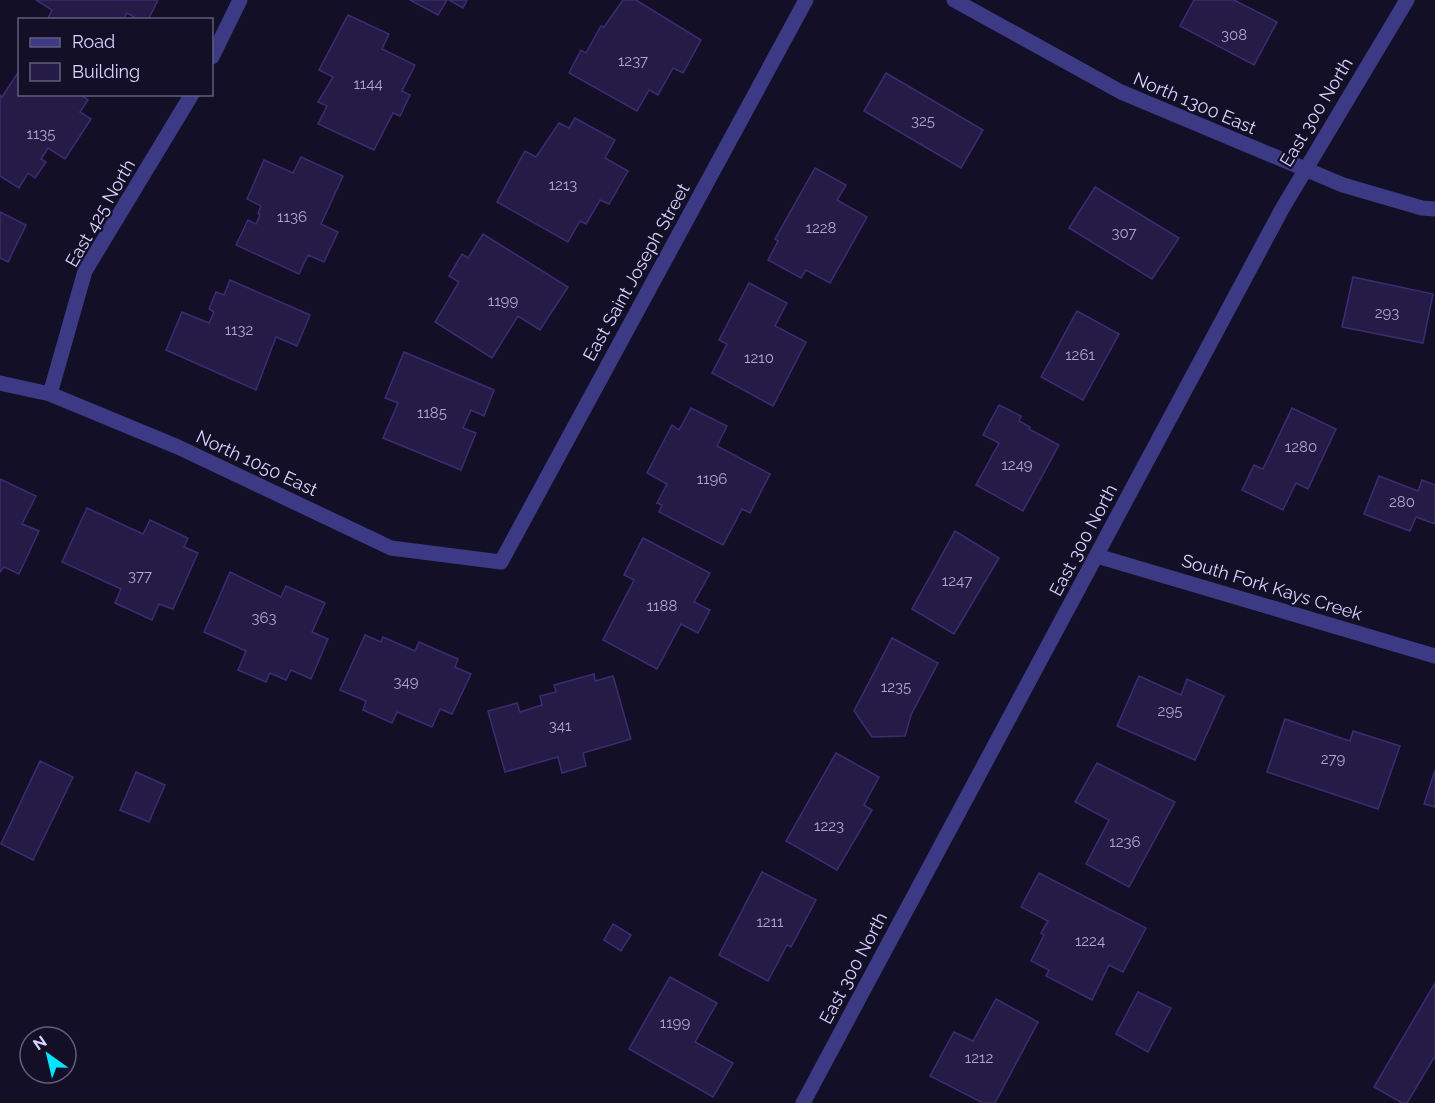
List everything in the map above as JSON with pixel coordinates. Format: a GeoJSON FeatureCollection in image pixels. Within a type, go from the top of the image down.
{"type":"FeatureCollection","features":[{"type":"Feature","properties":{"kind":"street"},"geometry":{"type":"LineString","coordinates":[[213,55],[240,0]]}},
{"type":"Feature","properties":{"kind":"street","name":"East Saint Joseph Street"},"geometry":{"type":"LineString","coordinates":[[501,562],[806,0]]}},
{"type":"Feature","properties":{"kind":"street","name":"North 1300 East"},"geometry":{"type":"LineString","coordinates":[[954,0],[1121,92],[1343,185],[1422,208],[1435,209]]}},
{"type":"Feature","properties":{"kind":"street","name":"East 300 North"},"geometry":{"type":"LineString","coordinates":[[803,1103],[1305,170],[1407,0]]}},
{"type":"Feature","properties":{"kind":"street","name":"East 425 North"},"geometry":{"type":"LineString","coordinates":[[50,394],[85,271],[191,96]]}},
{"type":"Feature","properties":{"kind":"street","name":"North 1050 East"},"geometry":{"type":"LineString","coordinates":[[0,383],[50,394],[178,447],[391,548],[501,562]]}},
{"type":"Feature","properties":{"kind":"street","name":"South Fork Kays Creek"},"geometry":{"type":"LineString","coordinates":[[1097,556],[1435,656]]}},
{"type":"Feature","properties":{"kind":"building"},"geometry":{"type":"Polygon","coordinates":[[[36,0],[158,0],[149,18],[136,18],[127,13],[124,18],[48,18],[52,10],[36,0]]]}},
{"type":"Feature","properties":{"kind":"building"},"geometry":{"type":"Polygon","coordinates":[[[410,0],[447,0],[438,15],[410,0]]]}},
{"type":"Feature","properties":{"kind":"building"},"geometry":{"type":"Polygon","coordinates":[[[449,0],[467,0],[463,8],[449,0]]]}},
{"type":"Feature","properties":{"kind":"building"},"geometry":{"type":"Polygon","coordinates":[[[623,0],[636,0],[701,40],[683,73],[673,68],[658,95],[649,90],[637,111],[569,73],[581,50],[586,53],[601,26],[604,27],[623,0]]]}},
{"type":"Feature","properties":{"kind":"building"},"geometry":{"type":"Polygon","coordinates":[[[1194,0],[1234,0],[1277,22],[1254,65],[1180,26],[1194,0]]]}},
{"type":"Feature","properties":{"kind":"building"},"geometry":{"type":"Polygon","coordinates":[[[348,15],[389,34],[382,49],[415,65],[402,91],[410,95],[400,116],[393,113],[374,150],[318,124],[327,106],[318,102],[333,77],[319,70],[348,15]]]}},
{"type":"Feature","properties":{"kind":"building"},"geometry":{"type":"Polygon","coordinates":[[[18,73],[18,96],[83,96],[88,100],[80,112],[91,119],[65,159],[48,148],[41,159],[46,162],[35,178],[28,173],[19,188],[0,176],[0,95],[2,97],[18,73]]]}},
{"type":"Feature","properties":{"kind":"building"},"geometry":{"type":"Polygon","coordinates":[[[886,73],[983,130],[961,168],[864,111],[886,73]]]}},
{"type":"Feature","properties":{"kind":"building"},"geometry":{"type":"Polygon","coordinates":[[[575,118],[615,140],[605,158],[628,171],[609,204],[600,200],[586,224],[580,221],[568,242],[497,202],[525,151],[536,157],[559,123],[569,128],[575,118]]]}},
{"type":"Feature","properties":{"kind":"building"},"geometry":{"type":"Polygon","coordinates":[[[301,157],[343,176],[321,224],[338,232],[324,262],[308,255],[299,274],[236,245],[248,220],[256,224],[260,215],[258,213],[261,206],[247,199],[264,160],[293,173],[301,157]]]}},
{"type":"Feature","properties":{"kind":"building"},"geometry":{"type":"Polygon","coordinates":[[[815,168],[846,185],[837,200],[867,217],[830,283],[806,270],[801,278],[768,260],[778,241],[775,239],[815,168]]]}},
{"type":"Feature","properties":{"kind":"building"},"geometry":{"type":"Polygon","coordinates":[[[1095,187],[1179,238],[1152,279],[1069,228],[1095,187]]]}},
{"type":"Feature","properties":{"kind":"building"},"geometry":{"type":"Polygon","coordinates":[[[0,212],[26,225],[8,262],[0,258],[0,212]]]}},
{"type":"Feature","properties":{"kind":"building"},"geometry":{"type":"Polygon","coordinates":[[[483,234],[568,287],[540,330],[518,316],[492,358],[435,322],[459,282],[449,276],[462,254],[468,258],[483,234]]]}},
{"type":"Feature","properties":{"kind":"building"},"geometry":{"type":"Polygon","coordinates":[[[1353,277],[1433,294],[1423,343],[1342,327],[1353,277]]]}},
{"type":"Feature","properties":{"kind":"building"},"geometry":{"type":"Polygon","coordinates":[[[230,280],[310,315],[297,346],[276,337],[256,390],[166,350],[182,312],[209,323],[214,312],[209,309],[216,292],[224,295],[230,280]]]}},
{"type":"Feature","properties":{"kind":"building"},"geometry":{"type":"Polygon","coordinates":[[[749,283],[787,303],[775,326],[806,342],[773,406],[712,373],[727,344],[719,340],[749,283]]]}},
{"type":"Feature","properties":{"kind":"building"},"geometry":{"type":"Polygon","coordinates":[[[1077,311],[1119,334],[1083,400],[1041,377],[1077,311]]]}},
{"type":"Feature","properties":{"kind":"building"},"geometry":{"type":"Polygon","coordinates":[[[404,352],[494,390],[484,416],[471,410],[463,428],[476,433],[461,470],[383,438],[398,403],[385,398],[404,352]]]}},
{"type":"Feature","properties":{"kind":"building"},"geometry":{"type":"Polygon","coordinates":[[[999,405],[1021,416],[1019,421],[1030,427],[1029,429],[1059,445],[1023,511],[976,485],[999,443],[983,435],[999,405]]]}},
{"type":"Feature","properties":{"kind":"building"},"geometry":{"type":"Polygon","coordinates":[[[691,408],[727,426],[717,446],[770,474],[750,513],[742,509],[723,545],[659,512],[662,505],[657,503],[667,484],[647,473],[672,425],[679,430],[691,408]]]}},
{"type":"Feature","properties":{"kind":"building"},"geometry":{"type":"Polygon","coordinates":[[[1292,408],[1336,429],[1308,489],[1296,483],[1283,510],[1242,490],[1254,465],[1263,469],[1292,408]]]}},
{"type":"Feature","properties":{"kind":"building"},"geometry":{"type":"Polygon","coordinates":[[[1379,476],[1418,491],[1422,480],[1435,485],[1435,524],[1416,517],[1410,531],[1364,514],[1379,476]]]}},
{"type":"Feature","properties":{"kind":"building"},"geometry":{"type":"Polygon","coordinates":[[[0,479],[36,496],[22,524],[39,531],[19,574],[4,567],[0,572],[0,479]]]}},
{"type":"Feature","properties":{"kind":"building"},"geometry":{"type":"Polygon","coordinates":[[[87,508],[143,534],[150,520],[188,538],[184,547],[198,553],[173,609],[159,604],[152,620],[115,603],[121,589],[62,562],[87,508]]]}},
{"type":"Feature","properties":{"kind":"building"},"geometry":{"type":"Polygon","coordinates":[[[955,531],[999,558],[954,634],[912,609],[955,531]]]}},
{"type":"Feature","properties":{"kind":"building"},"geometry":{"type":"Polygon","coordinates":[[[643,538],[710,573],[694,602],[710,610],[698,633],[681,624],[657,669],[603,640],[634,580],[624,575],[643,538]]]}},
{"type":"Feature","properties":{"kind":"building"},"geometry":{"type":"Polygon","coordinates":[[[230,572],[281,597],[286,586],[325,603],[312,632],[328,639],[311,679],[291,670],[286,680],[270,673],[266,682],[238,670],[246,651],[204,632],[230,572]]]}},
{"type":"Feature","properties":{"kind":"building"},"geometry":{"type":"Polygon","coordinates":[[[365,635],[381,642],[383,637],[415,651],[419,642],[458,659],[455,667],[471,674],[452,714],[440,709],[432,727],[397,712],[392,723],[363,710],[366,701],[340,690],[365,635]]]}},
{"type":"Feature","properties":{"kind":"building"},"geometry":{"type":"Polygon","coordinates":[[[892,638],[938,663],[911,715],[905,736],[872,737],[854,711],[892,638]]]}},
{"type":"Feature","properties":{"kind":"building"},"geometry":{"type":"Polygon","coordinates":[[[594,674],[595,681],[613,676],[631,739],[583,753],[586,766],[562,773],[558,757],[505,772],[488,711],[517,703],[520,712],[542,705],[540,696],[556,692],[554,685],[594,674]]]}},
{"type":"Feature","properties":{"kind":"building"},"geometry":{"type":"Polygon","coordinates":[[[1139,676],[1181,695],[1187,679],[1224,696],[1195,760],[1117,726],[1139,676]]]}},
{"type":"Feature","properties":{"kind":"building"},"geometry":{"type":"Polygon","coordinates":[[[1285,719],[1350,741],[1353,731],[1400,746],[1378,809],[1267,772],[1285,719]]]}},
{"type":"Feature","properties":{"kind":"building"},"geometry":{"type":"Polygon","coordinates":[[[836,753],[879,777],[864,805],[872,810],[837,870],[786,841],[836,753]]]}},
{"type":"Feature","properties":{"kind":"building"},"geometry":{"type":"Polygon","coordinates":[[[40,761],[73,777],[33,860],[1,844],[40,761]]]}},
{"type":"Feature","properties":{"kind":"building"},"geometry":{"type":"Polygon","coordinates":[[[1097,763],[1175,802],[1129,887],[1086,864],[1109,820],[1075,802],[1097,763]]]}},
{"type":"Feature","properties":{"kind":"building"},"geometry":{"type":"Polygon","coordinates":[[[1435,770],[1435,807],[1424,804],[1435,770]]]}},
{"type":"Feature","properties":{"kind":"building"},"geometry":{"type":"Polygon","coordinates":[[[136,772],[165,785],[149,822],[120,810],[136,772]]]}},
{"type":"Feature","properties":{"kind":"building"},"geometry":{"type":"Polygon","coordinates":[[[762,872],[816,900],[791,947],[787,945],[768,981],[719,955],[762,872]]]}},
{"type":"Feature","properties":{"kind":"building"},"geometry":{"type":"Polygon","coordinates":[[[1039,873],[1146,928],[1123,972],[1109,965],[1092,1000],[1046,976],[1049,970],[1031,961],[1048,921],[1021,907],[1039,873]]]}},
{"type":"Feature","properties":{"kind":"building"},"geometry":{"type":"Polygon","coordinates":[[[613,924],[631,935],[621,951],[604,940],[613,924]]]}},
{"type":"Feature","properties":{"kind":"building"},"geometry":{"type":"Polygon","coordinates":[[[670,977],[717,1003],[695,1042],[733,1063],[713,1097],[629,1049],[670,977]]]}},
{"type":"Feature","properties":{"kind":"building"},"geometry":{"type":"Polygon","coordinates":[[[1435,983],[1435,1056],[1407,1103],[1402,1103],[1374,1087],[1435,983]]]}},
{"type":"Feature","properties":{"kind":"building"},"geometry":{"type":"Polygon","coordinates":[[[1138,992],[1171,1008],[1148,1052],[1116,1034],[1138,992]]]}},
{"type":"Feature","properties":{"kind":"building"},"geometry":{"type":"Polygon","coordinates":[[[996,999],[1038,1022],[995,1103],[983,1103],[930,1076],[954,1032],[973,1041],[996,999]]]}}]}
